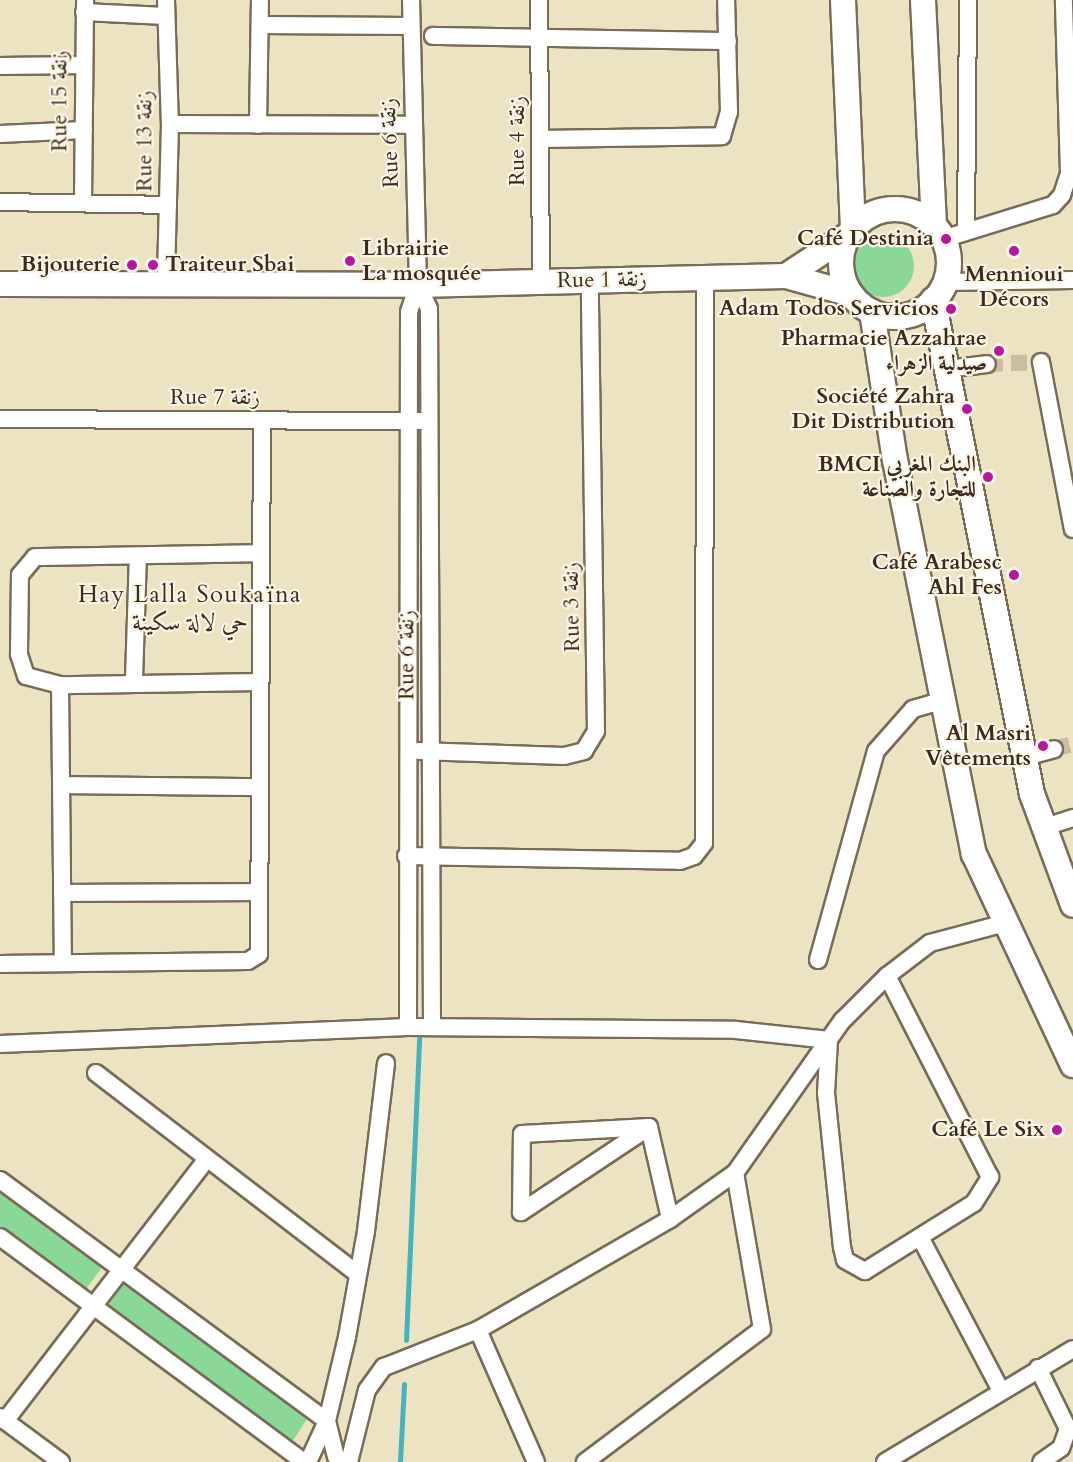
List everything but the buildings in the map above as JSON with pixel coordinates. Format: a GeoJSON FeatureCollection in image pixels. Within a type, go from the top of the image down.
{"type":"FeatureCollection","features":[{"type":"Feature","properties":{"kind":"main road"},"geometry":{"type":"LineString","coordinates":[[843,0],[851,232],[841,268],[851,294],[872,312],[904,317],[940,291]]}},
{"type":"Feature","properties":{"kind":"main road"},"geometry":{"type":"LineString","coordinates":[[923,0],[939,232],[949,263],[940,291],[946,369],[1025,757],[1042,828],[1073,905]]}},
{"type":"Feature","properties":{"kind":"main road"},"geometry":{"type":"LineString","coordinates":[[786,276],[875,213],[893,209],[911,212],[939,232]]}},
{"type":"Feature","properties":{"kind":"main road","name":"Rue 1 زنقة"},"geometry":{"type":"LineString","coordinates":[[0,284],[166,282],[418,285],[786,276],[851,294]]}},
{"type":"Feature","properties":{"kind":"main road"},"geometry":{"type":"LineString","coordinates":[[872,312],[941,701],[974,854],[1002,924],[1073,1065]]}},
{"type":"Feature","properties":{"kind":"street"},"geometry":{"type":"LineString","coordinates":[[258,125],[260,0]]}},
{"type":"Feature","properties":{"kind":"street","name":"Rue 6 زنقة"},"geometry":{"type":"LineString","coordinates":[[408,1027],[406,750],[409,312],[418,285],[411,125],[411,0]]}},
{"type":"Feature","properties":{"kind":"street","name":"Rue 4 زنقة"},"geometry":{"type":"LineString","coordinates":[[539,0],[541,281]]}},
{"type":"Feature","properties":{"kind":"street"},"geometry":{"type":"LineString","coordinates":[[540,139],[722,136],[729,112],[726,0]]}},
{"type":"Feature","properties":{"kind":"street"},"geometry":{"type":"LineString","coordinates":[[966,231],[968,0]]}},
{"type":"Feature","properties":{"kind":"street"},"geometry":{"type":"LineString","coordinates":[[939,232],[966,231],[1053,205],[1068,183],[1064,0]]}},
{"type":"Feature","properties":{"kind":"street"},"geometry":{"type":"LineString","coordinates":[[85,6],[166,8]]}},
{"type":"Feature","properties":{"kind":"street","name":"Rue 15 زنقة"},"geometry":{"type":"LineString","coordinates":[[83,201],[82,65],[85,6]]}},
{"type":"Feature","properties":{"kind":"street","name":"Rue 13 زنقة"},"geometry":{"type":"LineString","coordinates":[[166,8],[170,124],[166,282]]}},
{"type":"Feature","properties":{"kind":"street"},"geometry":{"type":"LineString","coordinates":[[261,25],[411,26]]}},
{"type":"Feature","properties":{"kind":"street"},"geometry":{"type":"LineString","coordinates":[[433,36],[539,40],[728,42]]}},
{"type":"Feature","properties":{"kind":"street"},"geometry":{"type":"LineString","coordinates":[[0,66],[82,65]]}},
{"type":"Feature","properties":{"kind":"street"},"geometry":{"type":"LineString","coordinates":[[170,124],[411,125]]}},
{"type":"Feature","properties":{"kind":"street"},"geometry":{"type":"LineString","coordinates":[[0,134],[84,130]]}},
{"type":"Feature","properties":{"kind":"street"},"geometry":{"type":"LineString","coordinates":[[0,202],[83,201],[168,205]]}},
{"type":"Feature","properties":{"kind":"street"},"geometry":{"type":"LineString","coordinates":[[406,856],[680,861],[694,856],[704,843],[705,278]]}},
{"type":"Feature","properties":{"kind":"street","name":"Rue 3 زنقة"},"geometry":{"type":"LineString","coordinates":[[406,750],[564,756],[584,751],[596,731],[590,280]]}},
{"type":"Feature","properties":{"kind":"street"},"geometry":{"type":"LineString","coordinates":[[940,291],[1073,280]]}},
{"type":"Feature","properties":{"kind":"street","name":"Rue 6 زنقة"},"geometry":{"type":"LineString","coordinates":[[418,285],[429,309],[429,858],[432,1027]]}},
{"type":"Feature","properties":{"kind":"street"},"geometry":{"type":"LineString","coordinates":[[1041,362],[1073,529]]}},
{"type":"Feature","properties":{"kind":"street"},"geometry":{"type":"LineString","coordinates":[[946,369],[987,364]]}},
{"type":"Feature","properties":{"kind":"street","name":"Rue 7 زنقة"},"geometry":{"type":"LineString","coordinates":[[0,419],[429,421]]}},
{"type":"Feature","properties":{"kind":"street"},"geometry":{"type":"LineString","coordinates":[[0,963],[256,958],[261,947],[259,787],[262,420]]}},
{"type":"Feature","properties":{"kind":"street"},"geometry":{"type":"LineString","coordinates":[[260,682],[134,680],[60,685],[26,676],[21,665],[24,565],[50,554],[138,556],[261,553]]}},
{"type":"Feature","properties":{"kind":"street"},"geometry":{"type":"LineString","coordinates":[[134,680],[138,556]]}},
{"type":"Feature","properties":{"kind":"street"},"geometry":{"type":"LineString","coordinates":[[60,685],[64,785],[63,960]]}},
{"type":"Feature","properties":{"kind":"street"},"geometry":{"type":"LineString","coordinates":[[818,960],[876,751],[907,714],[941,701]]}},
{"type":"Feature","properties":{"kind":"street"},"geometry":{"type":"LineString","coordinates":[[1025,757],[1054,749]]}},
{"type":"Feature","properties":{"kind":"street"},"geometry":{"type":"LineString","coordinates":[[64,785],[259,787]]}},
{"type":"Feature","properties":{"kind":"street"},"geometry":{"type":"LineString","coordinates":[[1042,828],[1073,818]]}},
{"type":"Feature","properties":{"kind":"street"},"geometry":{"type":"LineString","coordinates":[[63,893],[259,892]]}},
{"type":"Feature","properties":{"kind":"street"},"geometry":{"type":"LineString","coordinates":[[343,1460],[367,1390],[377,1373],[399,1358],[477,1330],[670,1220],[735,1173],[830,1040],[887,976],[930,943],[1002,924]]}},
{"type":"Feature","properties":{"kind":"street"},"geometry":{"type":"LineString","coordinates":[[830,1040],[826,1093],[845,1260],[865,1271],[974,1203],[988,1187],[990,1177],[887,976]]}},
{"type":"Feature","properties":{"kind":"street"},"geometry":{"type":"LineString","coordinates":[[0,1044],[408,1027],[736,1030],[830,1040]]}},
{"type":"Feature","properties":{"kind":"street"},"geometry":{"type":"LineString","coordinates":[[0,1237],[93,1310],[306,1462],[327,1421],[357,1273],[386,1063]]}},
{"type":"Feature","properties":{"kind":"street"},"geometry":{"type":"LineString","coordinates":[[96,1073],[206,1160],[357,1273]]}},
{"type":"Feature","properties":{"kind":"street"},"geometry":{"type":"LineString","coordinates":[[649,1127],[670,1220]]}},
{"type":"Feature","properties":{"kind":"street"},"geometry":{"type":"LineString","coordinates":[[649,1127],[551,1192],[521,1212],[522,1134],[649,1127]]}},
{"type":"Feature","properties":{"kind":"street"},"geometry":{"type":"LineString","coordinates":[[61,1462],[3,1419],[93,1310],[206,1160]]}},
{"type":"Feature","properties":{"kind":"street"},"geometry":{"type":"LineString","coordinates":[[585,1462],[762,1329],[735,1173]]}},
{"type":"Feature","properties":{"kind":"street"},"geometry":{"type":"LineString","coordinates":[[0,1180],[121,1272],[327,1421],[343,1460]]}},
{"type":"Feature","properties":{"kind":"street"},"geometry":{"type":"LineString","coordinates":[[920,1237],[1000,1389]]}},
{"type":"Feature","properties":{"kind":"street"},"geometry":{"type":"LineString","coordinates":[[477,1330],[536,1462]]}},
{"type":"Feature","properties":{"kind":"street"},"geometry":{"type":"LineString","coordinates":[[885,1462],[910,1455],[1000,1389],[1073,1349]]}},
{"type":"Feature","properties":{"kind":"street"},"geometry":{"type":"LineString","coordinates":[[1038,1368],[1068,1429],[1061,1448],[1041,1462]]}},
{"type":"Feature","properties":{"kind":"street"},"geometry":{"type":"LineString","coordinates":[[315,1462],[343,1460]]}},
{"type":"Feature","properties":{"kind":"green space"},"geometry":{"type":"Polygon","coordinates":[[[883,235],[900,240],[905,244],[909,249],[914,266],[909,283],[905,288],[900,292],[883,297],[866,292],[861,288],[857,283],[852,266],[857,249],[861,244],[866,240],[883,235]]]}},
{"type":"Feature","properties":{"kind":"green space"},"geometry":{"type":"Polygon","coordinates":[[[0,1188],[103,1266],[78,1300],[0,1235],[0,1188]]]}},
{"type":"Feature","properties":{"kind":"green space"},"geometry":{"type":"Polygon","coordinates":[[[127,1280],[309,1416],[290,1445],[100,1316],[127,1280]]]}},
{"type":"Feature","properties":{"kind":"waterway"},"geometry":{"type":"LineString","coordinates":[[406,1340],[419,1038]]}},
{"type":"Feature","properties":{"kind":"waterway"},"geometry":{"type":"LineString","coordinates":[[400,1461],[404,1384]]}},
{"type":"Feature","properties":{"kind":"tunnel"},"geometry":{"type":"LineString","coordinates":[[987,364],[1041,362]]}},
{"type":"Feature","properties":{"kind":"tunnel"},"geometry":{"type":"LineString","coordinates":[[1054,749],[1073,744]]}},
{"type":"Feature","properties":{"kind":"place","name":"Café Destinia"},"geometry":{"type":"Point","coordinates":[946,239]}},
{"type":"Feature","properties":{"kind":"place","name":"Mennioui Décors"},"geometry":{"type":"Point","coordinates":[1014,251]}},
{"type":"Feature","properties":{"kind":"place","name":"Librairie La mosquée"},"geometry":{"type":"Point","coordinates":[350,261]}},
{"type":"Feature","properties":{"kind":"place","name":"Bijouterie"},"geometry":{"type":"Point","coordinates":[132,265]}},
{"type":"Feature","properties":{"kind":"place","name":"Traiteur Sbai"},"geometry":{"type":"Point","coordinates":[153,265]}},
{"type":"Feature","properties":{"kind":"place","name":"Adam Todos Servicios"},"geometry":{"type":"Point","coordinates":[951,309]}},
{"type":"Feature","properties":{"kind":"place","name":"Pharmacie Azzahrae صيدلية الزهراء"},"geometry":{"type":"Point","coordinates":[999,351]}},
{"type":"Feature","properties":{"kind":"place","name":"Société Zahra Dit Distribution"},"geometry":{"type":"Point","coordinates":[967,409]}},
{"type":"Feature","properties":{"kind":"place","name":"BMCI البنك المغربي للتجارة والصناعة"},"geometry":{"type":"Point","coordinates":[988,477]}},
{"type":"Feature","properties":{"kind":"place","name":"Café Arabesc Ahl Fes"},"geometry":{"type":"Point","coordinates":[1014,575]}},
{"type":"Feature","properties":{"kind":"place","name":"Al Masri Vêtements"},"geometry":{"type":"Point","coordinates":[1043,746]}},
{"type":"Feature","properties":{"kind":"place","name":"Café Le Six"},"geometry":{"type":"Point","coordinates":[1057,1130]}},
{"type":"Feature","properties":{"kind":"district","name":"Hay Lalla Soukaïna حي لالة سكينة"},"geometry":{"type":"Point","coordinates":[190,609]}}]}
